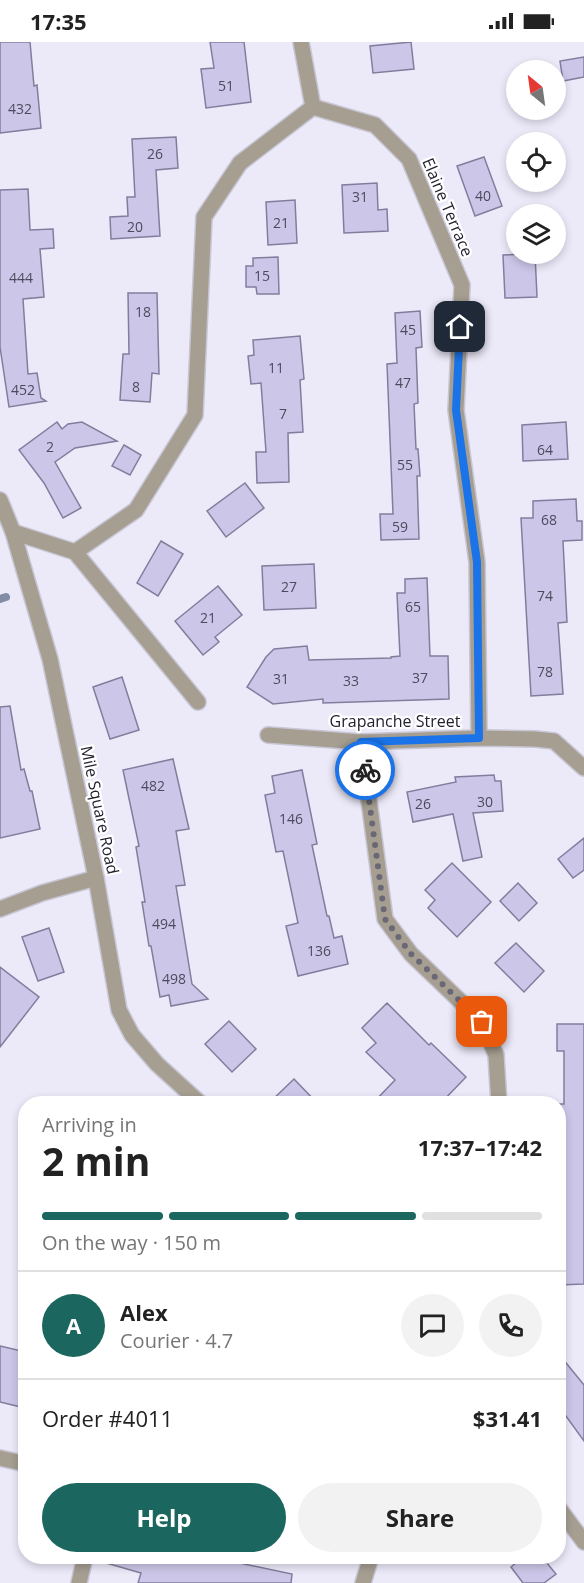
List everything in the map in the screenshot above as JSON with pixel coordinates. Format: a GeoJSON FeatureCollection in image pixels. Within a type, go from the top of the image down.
{"type":"FeatureCollection","features":[{"type":"Feature","properties":{"kind":"street"},"geometry":{"type":"LineString","coordinates":[[75,552],[136,510],[195,415],[204,217],[240,164],[313,107],[301,42]]}},
{"type":"Feature","properties":{"kind":"street","name":"Elaine Terrace"},"geometry":{"type":"LineString","coordinates":[[313,107],[375,125],[409,159],[462,285],[456,410],[477,562],[479,738]]}},
{"type":"Feature","properties":{"kind":"street","name":"Mile Square Road"},"geometry":{"type":"LineString","coordinates":[[0,500],[13,532],[50,658],[96,878],[119,1010],[132,1035],[157,1064],[190,1096]]}},
{"type":"Feature","properties":{"kind":"street"},"geometry":{"type":"LineString","coordinates":[[13,532],[75,552],[198,702]]}},
{"type":"Feature","properties":{"kind":"street","name":"Grapanche Street"},"geometry":{"type":"LineString","coordinates":[[268,735],[361,742],[535,738],[554,741],[584,768]]}},
{"type":"Feature","properties":{"kind":"street"},"geometry":{"type":"LineString","coordinates":[[361,742],[385,919],[411,954],[482,1022],[496,1054],[499,1096]]}},
{"type":"Feature","properties":{"kind":"street"},"geometry":{"type":"LineString","coordinates":[[0,909],[42,893],[96,878]]}},
{"type":"Feature","properties":{"kind":"street"},"geometry":{"type":"LineString","coordinates":[[0,1458],[18,1462]]}},
{"type":"Feature","properties":{"kind":"street"},"geometry":{"type":"LineString","coordinates":[[566,1518],[584,1542]]}},
{"type":"Feature","properties":{"kind":"street"},"geometry":{"type":"LineString","coordinates":[[79,1583],[83,1564]]}},
{"type":"Feature","properties":{"kind":"street"},"geometry":{"type":"LineString","coordinates":[[363,1583],[369,1564]]}},
{"type":"Feature","properties":{"kind":"building"},"geometry":{"type":"Polygon","coordinates":[[[0,42],[30,42],[41,128],[0,133],[0,42]]]}},
{"type":"Feature","properties":{"kind":"building"},"geometry":{"type":"Polygon","coordinates":[[[210,42],[244,42],[251,102],[206,108],[201,69],[214,68],[210,42]]]}},
{"type":"Feature","properties":{"kind":"building"},"geometry":{"type":"Polygon","coordinates":[[[411,42],[414,69],[373,73],[370,46],[411,42]]]}},
{"type":"Feature","properties":{"kind":"building"},"geometry":{"type":"Polygon","coordinates":[[[584,57],[584,77],[566,80],[566,60],[584,57]]]}},
{"type":"Feature","properties":{"kind":"building"},"geometry":{"type":"Polygon","coordinates":[[[176,137],[178,168],[156,170],[160,236],[111,239],[110,217],[128,216],[127,197],[135,197],[132,139],[176,137]]]}},
{"type":"Feature","properties":{"kind":"building"},"geometry":{"type":"Polygon","coordinates":[[[484,157],[502,206],[475,216],[457,166],[484,157]]]}},
{"type":"Feature","properties":{"kind":"building"},"geometry":{"type":"Polygon","coordinates":[[[377,183],[378,210],[387,209],[388,231],[344,233],[342,185],[377,183]]]}},
{"type":"Feature","properties":{"kind":"building"},"geometry":{"type":"Polygon","coordinates":[[[28,189],[30,230],[53,229],[54,248],[40,249],[44,297],[23,299],[28,374],[37,373],[41,398],[46,401],[9,407],[0,347],[0,190],[28,189]]]}},
{"type":"Feature","properties":{"kind":"building"},"geometry":{"type":"Polygon","coordinates":[[[295,200],[297,243],[268,245],[266,202],[295,200]]]}},
{"type":"Feature","properties":{"kind":"building"},"geometry":{"type":"Polygon","coordinates":[[[503,255],[506,255],[506,264],[535,264],[537,297],[505,298],[503,255]]]}},
{"type":"Feature","properties":{"kind":"building"},"geometry":{"type":"Polygon","coordinates":[[[278,257],[279,294],[257,294],[256,287],[246,287],[246,266],[253,266],[253,258],[278,257]]]}},
{"type":"Feature","properties":{"kind":"building"},"geometry":{"type":"Polygon","coordinates":[[[128,293],[157,293],[159,374],[152,373],[150,402],[120,400],[123,354],[129,354],[128,293]]]}},
{"type":"Feature","properties":{"kind":"building"},"geometry":{"type":"Polygon","coordinates":[[[420,311],[422,347],[416,348],[418,403],[414,404],[420,476],[417,476],[419,539],[381,540],[380,514],[393,514],[387,364],[397,363],[395,313],[420,311]]]}},
{"type":"Feature","properties":{"kind":"building"},"geometry":{"type":"Polygon","coordinates":[[[300,336],[304,379],[300,380],[303,432],[288,433],[289,482],[257,483],[256,452],[266,452],[261,383],[251,384],[248,356],[254,355],[253,340],[300,336]]]}},
{"type":"Feature","properties":{"kind":"building"},"geometry":{"type":"Polygon","coordinates":[[[57,422],[62,429],[68,424],[82,422],[117,441],[75,448],[55,462],[81,508],[63,518],[44,483],[19,450],[57,422]]]}},
{"type":"Feature","properties":{"kind":"building"},"geometry":{"type":"Polygon","coordinates":[[[566,422],[568,459],[523,461],[522,425],[566,422]]]}},
{"type":"Feature","properties":{"kind":"building"},"geometry":{"type":"Polygon","coordinates":[[[124,445],[141,455],[130,475],[112,466],[124,445]]]}},
{"type":"Feature","properties":{"kind":"building"},"geometry":{"type":"Polygon","coordinates":[[[245,483],[264,508],[226,537],[207,511],[245,483]]]}},
{"type":"Feature","properties":{"kind":"building"},"geometry":{"type":"Polygon","coordinates":[[[576,499],[577,521],[582,521],[582,540],[563,541],[567,622],[558,623],[563,694],[531,696],[521,518],[533,518],[533,501],[576,499]]]}},
{"type":"Feature","properties":{"kind":"building"},"geometry":{"type":"Polygon","coordinates":[[[161,541],[183,554],[158,596],[137,583],[161,541]]]}},
{"type":"Feature","properties":{"kind":"building"},"geometry":{"type":"Polygon","coordinates":[[[314,564],[316,608],[264,610],[262,566],[314,564]]]}},
{"type":"Feature","properties":{"kind":"building"},"geometry":{"type":"Polygon","coordinates":[[[427,578],[430,656],[448,656],[449,699],[323,703],[323,699],[273,704],[247,687],[266,657],[274,649],[307,646],[309,660],[400,656],[397,593],[405,593],[405,579],[427,578]]]}},
{"type":"Feature","properties":{"kind":"building"},"geometry":{"type":"Polygon","coordinates":[[[218,586],[242,615],[215,637],[219,642],[203,655],[175,621],[218,586]]]}},
{"type":"Feature","properties":{"kind":"building"},"geometry":{"type":"Polygon","coordinates":[[[122,677],[139,730],[110,739],[93,687],[122,677]]]}},
{"type":"Feature","properties":{"kind":"building"},"geometry":{"type":"Polygon","coordinates":[[[10,706],[21,770],[24,769],[30,791],[32,791],[40,829],[0,838],[0,707],[10,706]]]}},
{"type":"Feature","properties":{"kind":"building"},"geometry":{"type":"Polygon","coordinates":[[[173,759],[189,829],[176,831],[185,885],[176,886],[192,984],[208,999],[171,1006],[169,995],[160,997],[151,946],[149,946],[136,847],[139,846],[123,770],[173,759]]]}},
{"type":"Feature","properties":{"kind":"building"},"geometry":{"type":"Polygon","coordinates":[[[302,770],[317,844],[312,845],[327,916],[329,916],[334,938],[342,936],[348,964],[298,976],[286,926],[298,923],[283,851],[276,852],[265,795],[275,793],[272,776],[302,770]]]}},
{"type":"Feature","properties":{"kind":"building"},"geometry":{"type":"Polygon","coordinates":[[[494,775],[495,781],[501,781],[503,811],[473,813],[482,857],[463,861],[453,814],[413,822],[407,792],[456,782],[455,777],[494,775]]]}},
{"type":"Feature","properties":{"kind":"building"},"geometry":{"type":"Polygon","coordinates":[[[584,838],[584,870],[573,878],[558,859],[584,838]]]}},
{"type":"Feature","properties":{"kind":"building"},"geometry":{"type":"Polygon","coordinates":[[[452,863],[491,902],[457,937],[428,908],[435,900],[425,890],[452,863]]]}},
{"type":"Feature","properties":{"kind":"building"},"geometry":{"type":"Polygon","coordinates":[[[518,883],[537,903],[519,921],[500,901],[518,883]]]}},
{"type":"Feature","properties":{"kind":"building"},"geometry":{"type":"Polygon","coordinates":[[[49,928],[64,972],[38,981],[22,937],[49,928]]]}},
{"type":"Feature","properties":{"kind":"building"},"geometry":{"type":"Polygon","coordinates":[[[516,943],[544,971],[524,992],[495,963],[516,943]]]}},
{"type":"Feature","properties":{"kind":"building"},"geometry":{"type":"Polygon","coordinates":[[[0,967],[39,997],[0,1047],[0,967]]]}},
{"type":"Feature","properties":{"kind":"building"},"geometry":{"type":"Polygon","coordinates":[[[387,1003],[429,1045],[431,1043],[466,1077],[448,1096],[380,1096],[395,1080],[366,1052],[376,1043],[362,1028],[387,1003]]]}},
{"type":"Feature","properties":{"kind":"building"},"geometry":{"type":"Polygon","coordinates":[[[229,1021],[256,1049],[232,1072],[205,1044],[229,1021]]]}},
{"type":"Feature","properties":{"kind":"building"},"geometry":{"type":"Polygon","coordinates":[[[557,1024],[584,1024],[584,1284],[566,1285],[566,1096],[564,1096],[564,1051],[557,1051],[557,1024]]]}},
{"type":"Feature","properties":{"kind":"building"},"geometry":{"type":"Polygon","coordinates":[[[294,1079],[310,1096],[276,1096],[294,1079]]]}},
{"type":"Feature","properties":{"kind":"building"},"geometry":{"type":"Polygon","coordinates":[[[0,1346],[18,1350],[18,1406],[0,1402],[0,1346]]]}},
{"type":"Feature","properties":{"kind":"building"},"geometry":{"type":"Polygon","coordinates":[[[566,1363],[584,1385],[584,1441],[566,1416],[566,1363]]]}},
{"type":"Feature","properties":{"kind":"building"},"geometry":{"type":"Polygon","coordinates":[[[110,1564],[244,1564],[292,1574],[291,1583],[138,1583],[141,1573],[110,1564]]]}},
{"type":"Feature","properties":{"kind":"building"},"geometry":{"type":"Polygon","coordinates":[[[515,1564],[548,1564],[556,1574],[544,1583],[523,1583],[511,1567],[515,1564]]]}},
{"type":"Feature","properties":{"kind":"waterway"},"geometry":{"type":"LineString","coordinates":[[0,599],[6,597]]}},
{"type":"Feature","properties":{"kind":"way so far"},"geometry":{"type":"LineString","coordinates":[[365,770],[385,919],[411,954],[482,1022]]}},
{"type":"Feature","properties":{"kind":"route"},"geometry":{"type":"LineString","coordinates":[[365,770],[361,742],[479,738],[477,562],[456,410],[460,327]]}}]}
